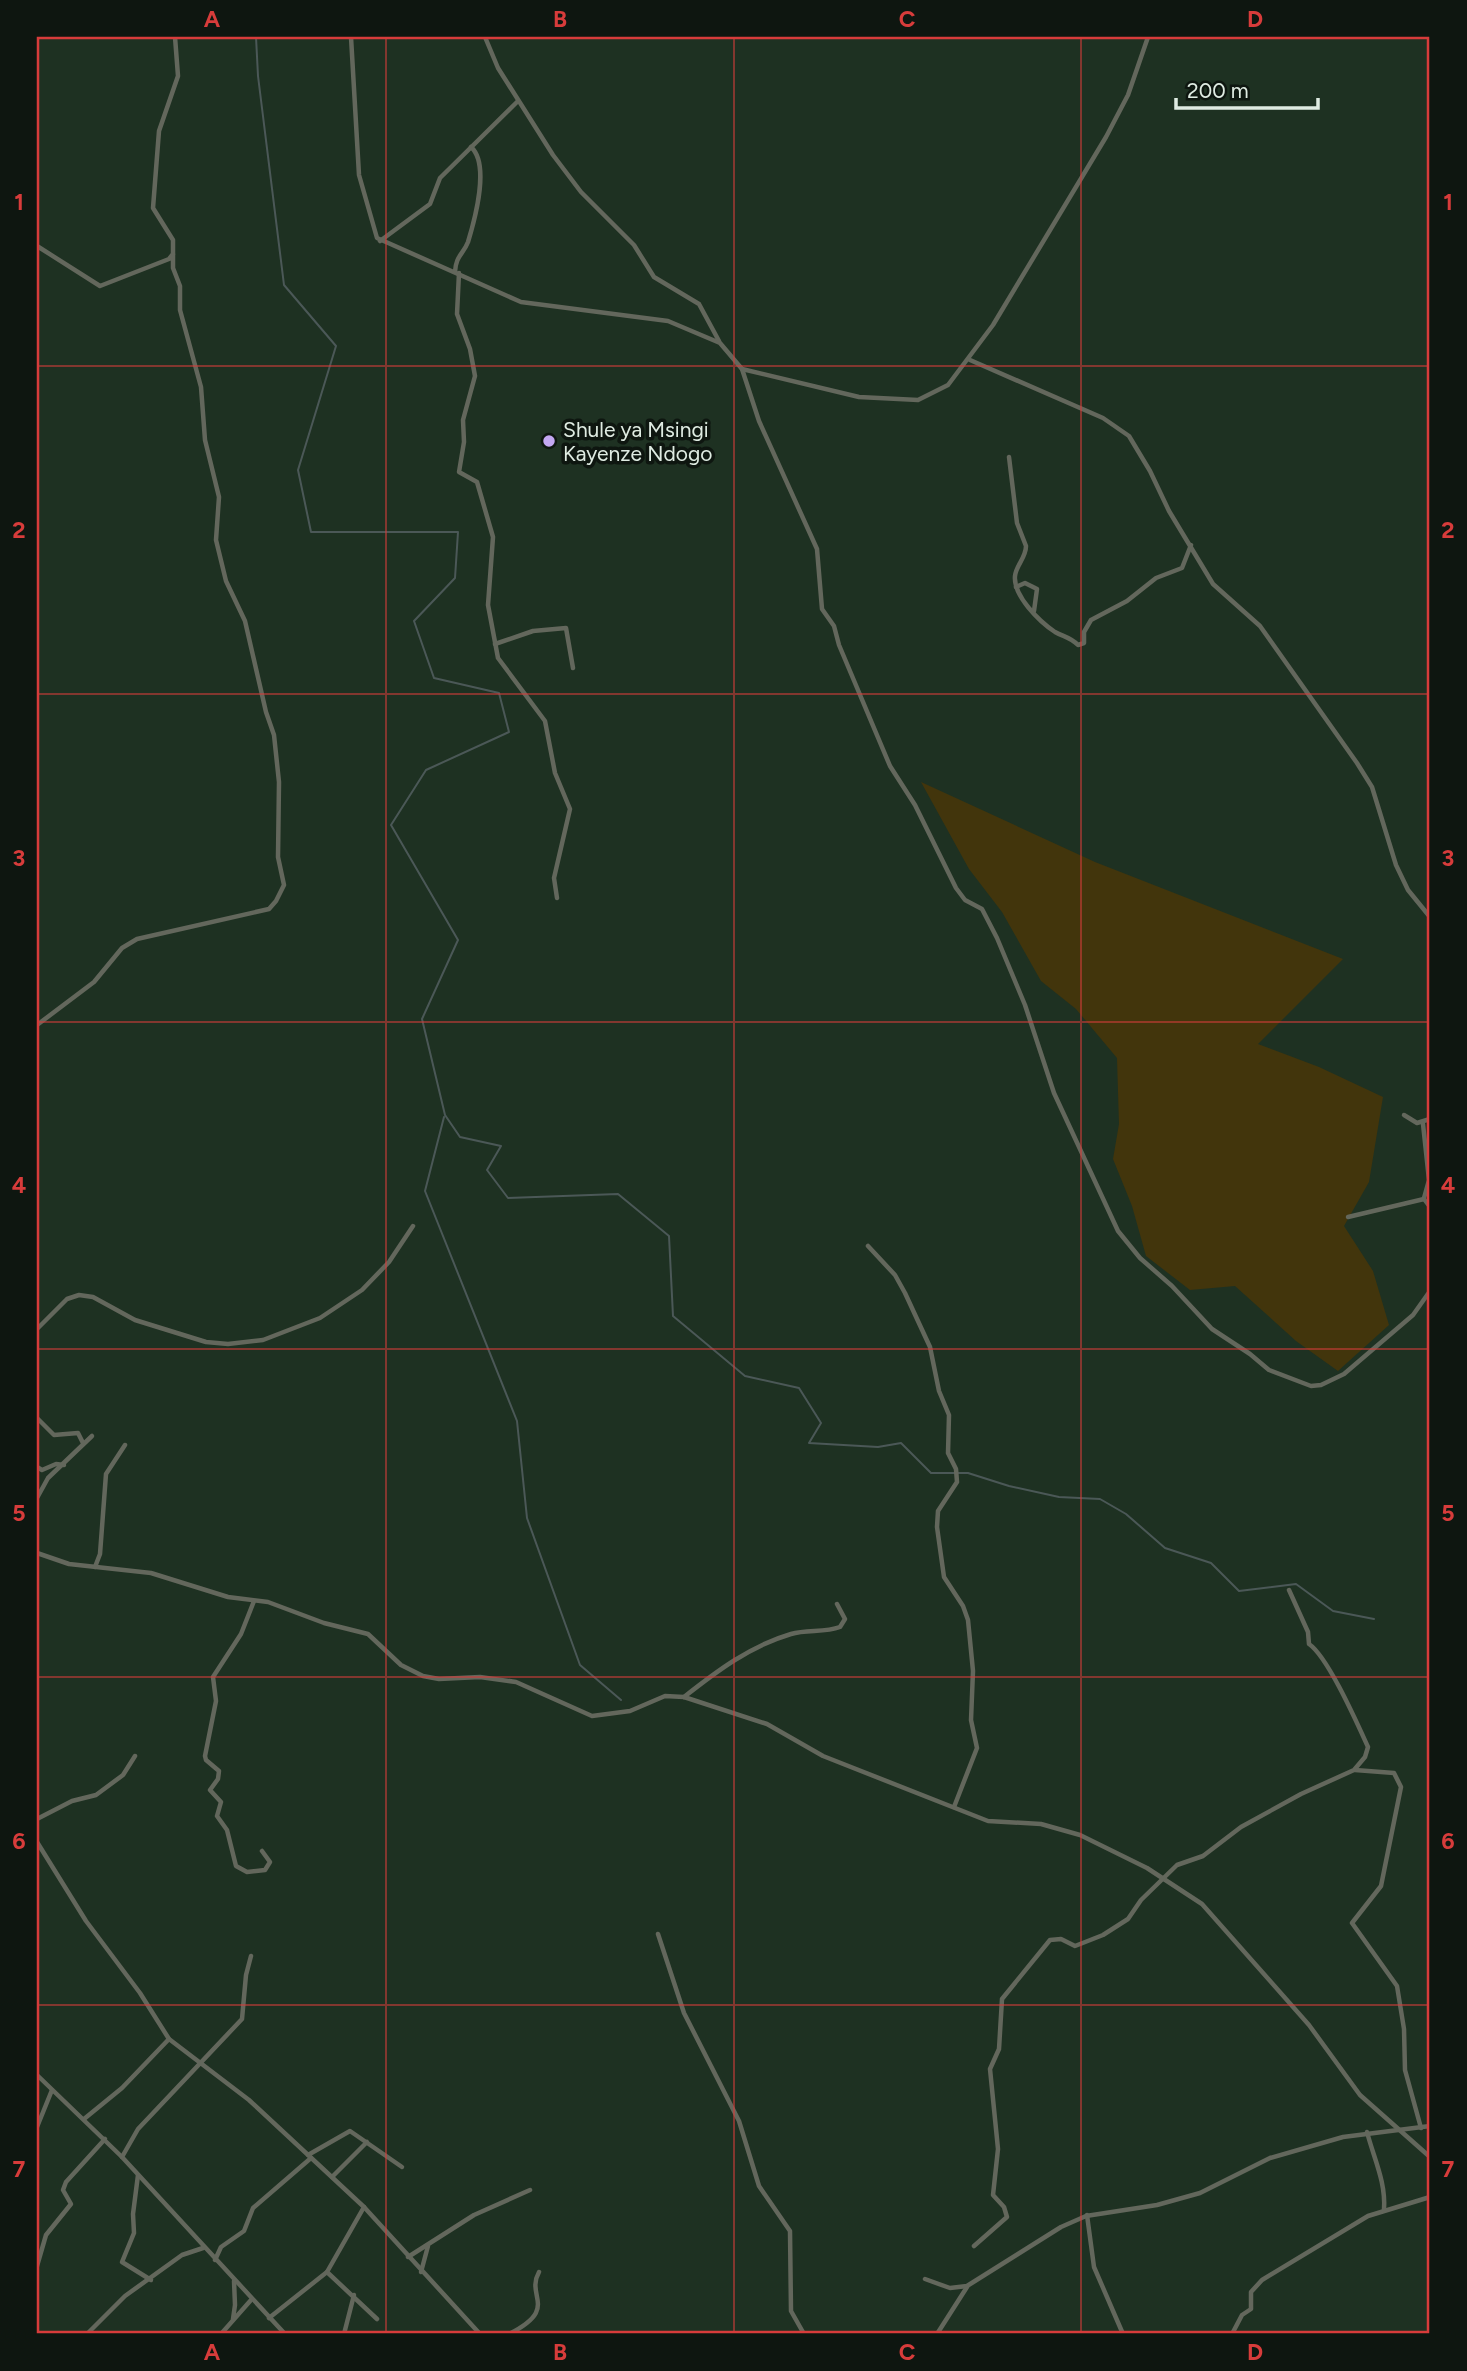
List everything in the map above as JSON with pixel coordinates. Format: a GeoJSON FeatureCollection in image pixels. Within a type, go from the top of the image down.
{"type":"FeatureCollection","features":[{"type":"Feature","properties":{"kind":"street"},"geometry":{"type":"LineString","coordinates":[[37,1025],[94,982],[131,942],[269,909],[284,885],[278,857],[279,782],[274,735],[265,712],[245,621],[226,581],[216,540],[219,497],[205,440],[201,387],[180,310],[180,286],[173,268],[173,240],[153,208],[159,131],[178,76],[175,37]]}},
{"type":"Feature","properties":{"kind":"street"},"geometry":{"type":"LineString","coordinates":[[351,37],[359,175],[371,225],[380,241],[457,272],[521,302],[668,321],[720,343]]}},
{"type":"Feature","properties":{"kind":"street"},"geometry":{"type":"LineString","coordinates":[[485,37],[498,68],[552,155],[581,191],[635,246],[650,273],[689,296],[705,312],[720,343],[742,369],[759,421],[809,537],[817,549],[822,609],[834,626],[838,645],[890,766],[911,797],[956,888],[965,900],[982,909],[997,938],[1025,1005],[1054,1093],[1125,1242],[1212,1329],[1269,1370],[1311,1386],[1344,1374],[1413,1315],[1430,1291]]}},
{"type":"Feature","properties":{"kind":"street"},"geometry":{"type":"LineString","coordinates":[[742,369],[859,397],[918,400],[948,385],[970,360],[1106,137],[1128,95],[1148,37]]}},
{"type":"Feature","properties":{"kind":"street"},"geometry":{"type":"LineString","coordinates":[[380,241],[430,204],[440,178],[517,101]]}},
{"type":"Feature","properties":{"kind":"street"},"geometry":{"type":"LineString","coordinates":[[471,147],[481,161],[478,204],[467,244],[456,259],[457,314],[470,349],[475,376],[462,425],[464,447],[459,472],[477,482],[491,525],[493,558],[488,594],[495,644],[502,665],[533,702],[547,725],[555,773],[570,809],[554,878],[557,898]]}},
{"type":"Feature","properties":{"kind":"street"},"geometry":{"type":"LineString","coordinates":[[37,246],[100,286],[169,259],[173,254]]}},
{"type":"Feature","properties":{"kind":"street"},"geometry":{"type":"LineString","coordinates":[[970,360],[1122,429],[1145,462],[1169,511],[1213,584],[1260,626],[1357,763],[1372,787],[1396,865],[1408,890],[1430,918]]}},
{"type":"Feature","properties":{"kind":"street"},"geometry":{"type":"LineString","coordinates":[[1009,457],[1017,523],[1026,547],[1015,575],[1016,587],[1021,599],[1058,634],[1083,646],[1084,632],[1091,620],[1127,601],[1156,578],[1182,568],[1191,545]]}},
{"type":"Feature","properties":{"kind":"street"},"geometry":{"type":"LineString","coordinates":[[1016,587],[1026,583],[1037,589],[1034,611]]}},
{"type":"Feature","properties":{"kind":"street"},"geometry":{"type":"LineString","coordinates":[[495,644],[533,631],[566,628],[573,668]]}},
{"type":"Feature","properties":{"kind":"street"},"geometry":{"type":"LineString","coordinates":[[1405,1115],[1423,1124]]}},
{"type":"Feature","properties":{"kind":"street"},"geometry":{"type":"LineString","coordinates":[[1423,1124],[1430,1119]]}},
{"type":"Feature","properties":{"kind":"street"},"geometry":{"type":"LineString","coordinates":[[1423,1124],[1429,1180],[1424,1199],[1430,1208]]}},
{"type":"Feature","properties":{"kind":"street"},"geometry":{"type":"LineString","coordinates":[[1348,1217],[1424,1199]]}},
{"type":"Feature","properties":{"kind":"street"},"geometry":{"type":"LineString","coordinates":[[37,1329],[67,1299],[79,1295],[93,1297],[135,1320],[206,1342],[245,1344],[263,1340],[320,1318],[362,1290],[389,1262],[413,1227]]}},
{"type":"Feature","properties":{"kind":"street"},"geometry":{"type":"LineString","coordinates":[[869,1246],[895,1275],[905,1293],[930,1347],[939,1391],[949,1415],[948,1453],[956,1469],[957,1482],[939,1511],[937,1527],[944,1577],[964,1606],[968,1620],[973,1671],[971,1720],[976,1748],[954,1807]]}},
{"type":"Feature","properties":{"kind":"street"},"geometry":{"type":"LineString","coordinates":[[37,1418],[51,1434],[63,1436],[78,1433],[83,1443]]}},
{"type":"Feature","properties":{"kind":"street"},"geometry":{"type":"LineString","coordinates":[[37,1498],[48,1478],[92,1436]]}},
{"type":"Feature","properties":{"kind":"street"},"geometry":{"type":"LineString","coordinates":[[94,1568],[100,1554],[106,1474],[125,1445]]}},
{"type":"Feature","properties":{"kind":"street"},"geometry":{"type":"LineString","coordinates":[[37,1467],[42,1470],[56,1464],[64,1465]]}},
{"type":"Feature","properties":{"kind":"street"},"geometry":{"type":"LineString","coordinates":[[37,1553],[94,1568],[151,1573],[221,1595],[254,1601],[368,1634],[401,1665],[423,1676],[439,1679],[480,1677],[516,1682],[592,1716],[630,1711],[665,1696],[684,1697],[767,1724],[823,1756],[997,1824],[1041,1824],[1069,1831],[1163,1878],[1202,1904],[1309,2025],[1360,2095],[1430,2157]]}},
{"type":"Feature","properties":{"kind":"street"},"geometry":{"type":"LineString","coordinates":[[974,2246],[1007,2217],[1000,2202],[993,2195],[998,2149],[990,2081],[990,2069],[999,2049],[1004,1994],[1046,1943],[1061,1939],[1075,1946],[1103,1935],[1128,1919],[1177,1865],[1191,1862],[1218,1847],[1241,1828],[1354,1770],[1365,1757],[1368,1746],[1341,1689],[1317,1650],[1309,1644],[1302,1614],[1296,1609],[1289,1590]]}},
{"type":"Feature","properties":{"kind":"street"},"geometry":{"type":"LineString","coordinates":[[254,1601],[241,1634],[214,1673],[212,1682],[216,1701],[205,1756],[219,1771],[218,1779],[210,1789],[221,1802],[217,1816],[227,1830],[236,1866],[247,1872],[265,1870],[270,1862],[262,1851]]}},
{"type":"Feature","properties":{"kind":"street"},"geometry":{"type":"LineString","coordinates":[[684,1697],[726,1664],[766,1643],[792,1633],[840,1627],[845,1619],[837,1605]]}},
{"type":"Feature","properties":{"kind":"street"},"geometry":{"type":"LineString","coordinates":[[37,1819],[72,1801],[96,1795],[123,1774],[135,1756]]}},
{"type":"Feature","properties":{"kind":"street"},"geometry":{"type":"LineString","coordinates":[[1354,1770],[1394,1773],[1401,1787],[1381,1886],[1352,1923],[1397,1986],[1404,2029],[1405,2070],[1422,2128]]}},
{"type":"Feature","properties":{"kind":"street"},"geometry":{"type":"LineString","coordinates":[[37,1842],[86,1921],[140,1993],[169,2039],[216,2073],[364,2207],[480,2334]]}},
{"type":"Feature","properties":{"kind":"street"},"geometry":{"type":"LineString","coordinates":[[658,1934],[684,2013],[739,2122],[759,2186],[790,2231],[790,2311],[804,2334]]}},
{"type":"Feature","properties":{"kind":"street"},"geometry":{"type":"LineString","coordinates":[[122,2157],[138,2129],[242,2019],[246,1975],[251,1956]]}},
{"type":"Feature","properties":{"kind":"street"},"geometry":{"type":"LineString","coordinates":[[84,2119],[122,2088],[169,2039]]}},
{"type":"Feature","properties":{"kind":"street"},"geometry":{"type":"LineString","coordinates":[[37,2076],[105,2139],[285,2334]]}},
{"type":"Feature","properties":{"kind":"street"},"geometry":{"type":"LineString","coordinates":[[37,2127],[52,2090]]}},
{"type":"Feature","properties":{"kind":"street"},"geometry":{"type":"LineString","coordinates":[[925,2279],[950,2288],[967,2286],[1061,2227],[1087,2215],[1120,2212],[1191,2196],[1270,2158],[1367,2132],[1430,2126]]}},
{"type":"Feature","properties":{"kind":"street"},"geometry":{"type":"LineString","coordinates":[[215,2261],[221,2247],[246,2228],[253,2208],[309,2157],[350,2130],[402,2167]]}},
{"type":"Feature","properties":{"kind":"street"},"geometry":{"type":"LineString","coordinates":[[1367,2132],[1382,2175],[1384,2210]]}},
{"type":"Feature","properties":{"kind":"street"},"geometry":{"type":"LineString","coordinates":[[37,2266],[46,2235],[71,2204],[64,2190],[66,2182],[105,2139]]}},
{"type":"Feature","properties":{"kind":"street"},"geometry":{"type":"LineString","coordinates":[[332,2177],[367,2142]]}},
{"type":"Feature","properties":{"kind":"street"},"geometry":{"type":"LineString","coordinates":[[138,2174],[133,2214],[134,2233],[122,2262],[151,2280]]}},
{"type":"Feature","properties":{"kind":"street"},"geometry":{"type":"LineString","coordinates":[[408,2257],[474,2215],[530,2190]]}},
{"type":"Feature","properties":{"kind":"street"},"geometry":{"type":"LineString","coordinates":[[1233,2334],[1240,2318],[1251,2309],[1249,2296],[1255,2285],[1298,2257],[1384,2210],[1430,2197]]}},
{"type":"Feature","properties":{"kind":"street"},"geometry":{"type":"LineString","coordinates":[[269,2318],[327,2272],[364,2207]]}},
{"type":"Feature","properties":{"kind":"street"},"geometry":{"type":"LineString","coordinates":[[1087,2215],[1094,2267],[1123,2334]]}},
{"type":"Feature","properties":{"kind":"street"},"geometry":{"type":"LineString","coordinates":[[421,2272],[429,2246]]}},
{"type":"Feature","properties":{"kind":"street"},"geometry":{"type":"LineString","coordinates":[[87,2334],[121,2299],[151,2280],[182,2255],[203,2248]]}},
{"type":"Feature","properties":{"kind":"street"},"geometry":{"type":"LineString","coordinates":[[327,2272],[377,2319]]}},
{"type":"Feature","properties":{"kind":"street"},"geometry":{"type":"LineString","coordinates":[[509,2334],[523,2327],[537,2312],[540,2301],[536,2279],[539,2272]]}},
{"type":"Feature","properties":{"kind":"street"},"geometry":{"type":"LineString","coordinates":[[233,2320],[236,2305],[234,2281]]}},
{"type":"Feature","properties":{"kind":"street"},"geometry":{"type":"LineString","coordinates":[[937,2334],[967,2286]]}},
{"type":"Feature","properties":{"kind":"street"},"geometry":{"type":"LineString","coordinates":[[345,2334],[354,2295]]}},
{"type":"Feature","properties":{"kind":"street"},"geometry":{"type":"LineString","coordinates":[[221,2334],[251,2300]]}},
{"type":"Feature","properties":{"kind":"shaded area"},"geometry":{"type":"Polygon","coordinates":[[[921,782],[1095,862],[1343,959],[1258,1044],[1319,1067],[1383,1097],[1369,1182],[1344,1226],[1373,1271],[1389,1325],[1338,1371],[1296,1341],[1235,1286],[1190,1290],[1146,1256],[1132,1206],[1113,1159],[1119,1124],[1117,1058],[1076,1009],[1041,981],[1002,912],[969,869],[921,782]]]}},
{"type":"Feature","properties":{"kind":"waterway"},"geometry":{"type":"LineString","coordinates":[[256,37],[258,76],[284,285],[336,346],[298,470],[311,532],[458,532],[455,578],[414,621],[434,678],[499,693],[509,732],[426,770],[391,825],[458,940],[422,1019],[445,1115],[460,1137],[501,1146],[487,1170],[508,1198],[618,1194],[669,1236],[673,1316],[745,1376],[799,1388],[821,1423],[809,1443],[878,1447],[901,1443],[931,1473],[968,1473],[1009,1486],[1059,1497],[1100,1499],[1126,1514],[1165,1548],[1211,1563],[1239,1591],[1296,1584],[1333,1611],[1374,1619]]}},
{"type":"Feature","properties":{"kind":"waterway"},"geometry":{"type":"LineString","coordinates":[[444,1117],[425,1191],[517,1421],[527,1518],[580,1665],[621,1700]]}},
{"type":"Feature","properties":{"kind":"place","name":"Shule ya Msingi Kayenze Ndogo"},"geometry":{"type":"Point","coordinates":[549,441]}}]}
